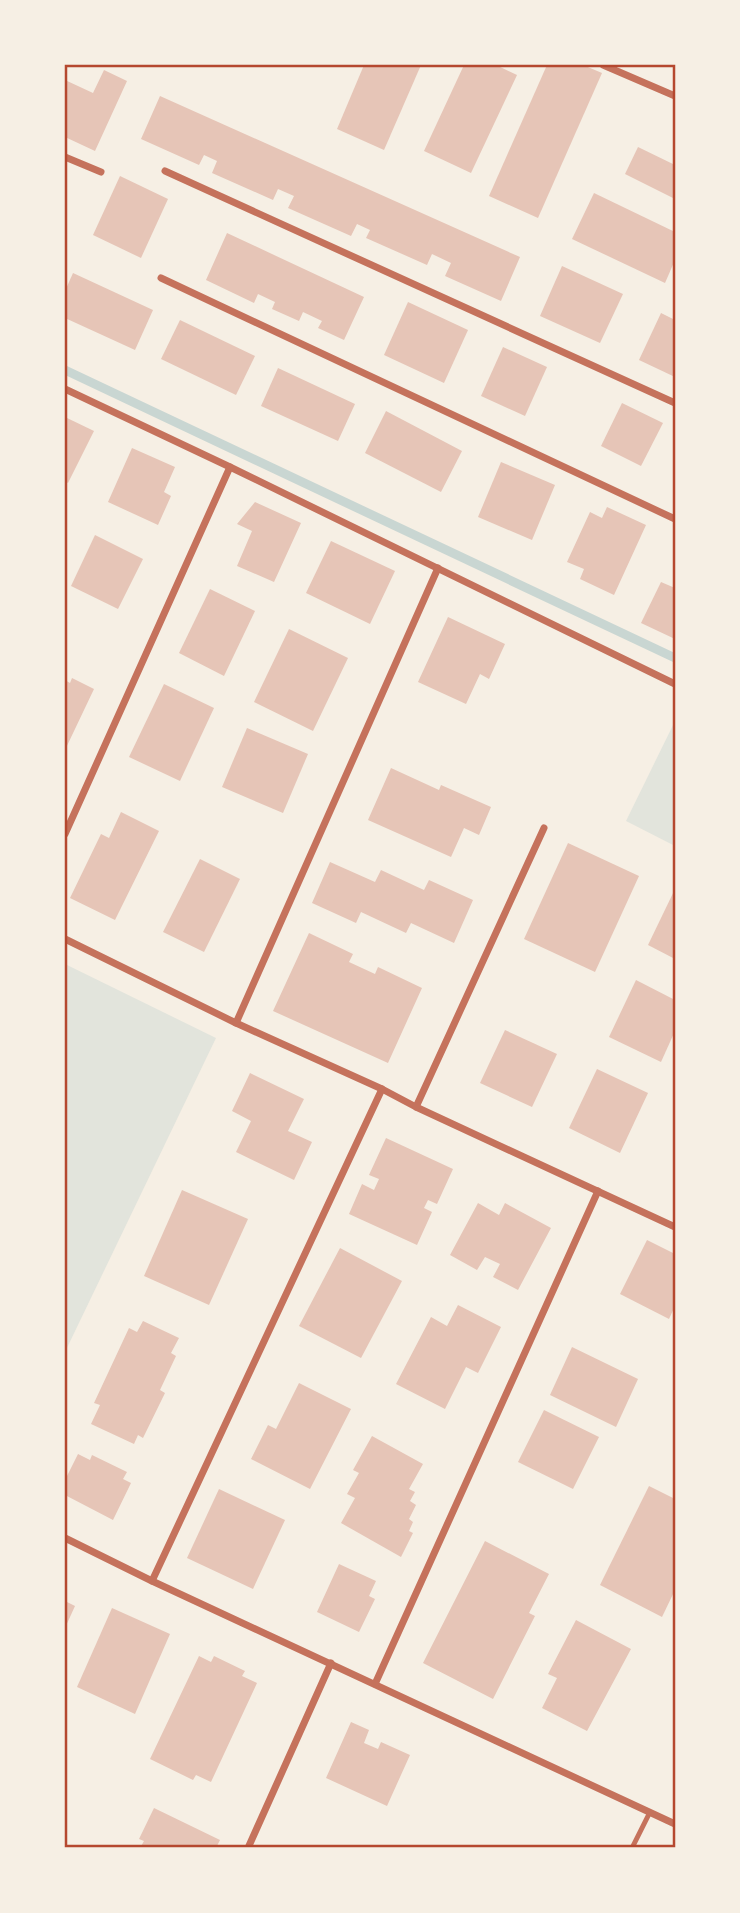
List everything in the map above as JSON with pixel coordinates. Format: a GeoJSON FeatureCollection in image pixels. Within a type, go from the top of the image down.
{"type":"FeatureCollection","features":[{"type":"Feature","properties":{"kind":"street"},"geometry":{"type":"LineString","coordinates":[[603,65],[675,96]]}},
{"type":"Feature","properties":{"kind":"street"},"geometry":{"type":"LineString","coordinates":[[65,157],[101,172]]}},
{"type":"Feature","properties":{"kind":"street"},"geometry":{"type":"LineString","coordinates":[[165,171],[675,403]]}},
{"type":"Feature","properties":{"kind":"street"},"geometry":{"type":"LineString","coordinates":[[161,278],[675,519]]}},
{"type":"Feature","properties":{"kind":"street"},"geometry":{"type":"LineString","coordinates":[[65,389],[675,684]]}},
{"type":"Feature","properties":{"kind":"street"},"geometry":{"type":"LineString","coordinates":[[65,834],[230,467]]}},
{"type":"Feature","properties":{"kind":"street"},"geometry":{"type":"LineString","coordinates":[[236,1023],[438,568]]}},
{"type":"Feature","properties":{"kind":"street"},"geometry":{"type":"LineString","coordinates":[[416,1107],[544,828]]}},
{"type":"Feature","properties":{"kind":"street"},"geometry":{"type":"LineString","coordinates":[[65,939],[236,1023],[675,1227]]}},
{"type":"Feature","properties":{"kind":"street"},"geometry":{"type":"LineString","coordinates":[[152,1581],[382,1089]]}},
{"type":"Feature","properties":{"kind":"street"},"geometry":{"type":"LineString","coordinates":[[375,1684],[598,1191]]}},
{"type":"Feature","properties":{"kind":"street"},"geometry":{"type":"LineString","coordinates":[[65,1538],[675,1824]]}},
{"type":"Feature","properties":{"kind":"street"},"geometry":{"type":"LineString","coordinates":[[248,1848],[331,1663]]}},
{"type":"Feature","properties":{"kind":"lane"},"geometry":{"type":"LineString","coordinates":[[632,1848],[650,1812]]}},
{"type":"Feature","properties":{"kind":"shaded area"},"geometry":{"type":"Polygon","coordinates":[[[675,721],[675,846],[626,821],[675,721]]]}},
{"type":"Feature","properties":{"kind":"shaded area"},"geometry":{"type":"Polygon","coordinates":[[[65,964],[216,1038],[65,1352],[65,964]]]}},
{"type":"Feature","properties":{"kind":"building"},"geometry":{"type":"Polygon","coordinates":[[[364,65],[421,65],[384,150],[337,129],[364,65]]]}},
{"type":"Feature","properties":{"kind":"building"},"geometry":{"type":"Polygon","coordinates":[[[464,65],[496,65],[517,75],[471,173],[424,151],[464,65]]]}},
{"type":"Feature","properties":{"kind":"building"},"geometry":{"type":"Polygon","coordinates":[[[547,65],[583,65],[602,73],[538,218],[489,196],[547,65]]]}},
{"type":"Feature","properties":{"kind":"building"},"geometry":{"type":"Polygon","coordinates":[[[104,70],[127,81],[95,151],[65,137],[65,80],[93,93],[104,70]]]}},
{"type":"Feature","properties":{"kind":"building"},"geometry":{"type":"Polygon","coordinates":[[[160,96],[520,257],[501,301],[445,276],[451,263],[432,254],[427,265],[366,238],[370,230],[357,224],[351,236],[288,208],[294,196],[278,189],[273,200],[212,173],[217,161],[204,155],[199,165],[141,139],[160,96]]]}},
{"type":"Feature","properties":{"kind":"building"},"geometry":{"type":"Polygon","coordinates":[[[638,147],[675,165],[675,199],[625,174],[638,147]]]}},
{"type":"Feature","properties":{"kind":"building"},"geometry":{"type":"Polygon","coordinates":[[[120,176],[168,199],[141,258],[93,235],[120,176]]]}},
{"type":"Feature","properties":{"kind":"building"},"geometry":{"type":"Polygon","coordinates":[[[594,193],[675,232],[675,260],[665,283],[572,239],[594,193]]]}},
{"type":"Feature","properties":{"kind":"building"},"geometry":{"type":"Polygon","coordinates":[[[227,233],[364,297],[344,340],[318,328],[322,321],[303,312],[299,321],[272,309],[275,302],[258,294],[254,303],[206,280],[227,233]]]}},
{"type":"Feature","properties":{"kind":"building"},"geometry":{"type":"Polygon","coordinates":[[[562,266],[623,294],[600,343],[540,316],[562,266]]]}},
{"type":"Feature","properties":{"kind":"building"},"geometry":{"type":"Polygon","coordinates":[[[73,273],[153,310],[135,350],[65,318],[65,291],[73,273]]]}},
{"type":"Feature","properties":{"kind":"building"},"geometry":{"type":"Polygon","coordinates":[[[408,302],[468,330],[444,383],[384,355],[408,302]]]}},
{"type":"Feature","properties":{"kind":"building"},"geometry":{"type":"Polygon","coordinates":[[[661,313],[675,320],[675,377],[639,360],[661,313]]]}},
{"type":"Feature","properties":{"kind":"building"},"geometry":{"type":"Polygon","coordinates":[[[180,320],[255,356],[236,395],[161,359],[180,320]]]}},
{"type":"Feature","properties":{"kind":"building"},"geometry":{"type":"Polygon","coordinates":[[[503,347],[547,367],[525,416],[481,396],[503,347]]]}},
{"type":"Feature","properties":{"kind":"building"},"geometry":{"type":"Polygon","coordinates":[[[278,368],[355,404],[338,441],[261,406],[278,368]]]}},
{"type":"Feature","properties":{"kind":"building"},"geometry":{"type":"Polygon","coordinates":[[[622,403],[663,423],[641,466],[601,446],[622,403]]]}},
{"type":"Feature","properties":{"kind":"building"},"geometry":{"type":"Polygon","coordinates":[[[386,411],[462,451],[441,492],[365,453],[386,411]]]}},
{"type":"Feature","properties":{"kind":"building"},"geometry":{"type":"Polygon","coordinates":[[[65,417],[94,431],[68,483],[65,481],[65,417]]]}},
{"type":"Feature","properties":{"kind":"building"},"geometry":{"type":"Polygon","coordinates":[[[132,448],[175,467],[164,492],[171,496],[158,525],[108,502],[132,448]]]}},
{"type":"Feature","properties":{"kind":"building"},"geometry":{"type":"Polygon","coordinates":[[[501,462],[555,485],[532,540],[478,517],[501,462]]]}},
{"type":"Feature","properties":{"kind":"building"},"geometry":{"type":"Polygon","coordinates":[[[255,502],[301,523],[274,582],[237,566],[252,531],[237,524],[255,502]]]}},
{"type":"Feature","properties":{"kind":"building"},"geometry":{"type":"Polygon","coordinates":[[[607,507],[646,525],[614,595],[580,579],[584,569],[567,562],[590,512],[602,518],[607,507]]]}},
{"type":"Feature","properties":{"kind":"building"},"geometry":{"type":"Polygon","coordinates":[[[95,535],[143,559],[118,609],[71,586],[95,535]]]}},
{"type":"Feature","properties":{"kind":"building"},"geometry":{"type":"Polygon","coordinates":[[[331,541],[395,571],[370,624],[306,593],[331,541]]]}},
{"type":"Feature","properties":{"kind":"building"},"geometry":{"type":"Polygon","coordinates":[[[661,582],[675,588],[675,639],[641,623],[661,582]]]}},
{"type":"Feature","properties":{"kind":"building"},"geometry":{"type":"Polygon","coordinates":[[[210,589],[255,611],[224,676],[179,653],[210,589]]]}},
{"type":"Feature","properties":{"kind":"building"},"geometry":{"type":"Polygon","coordinates":[[[448,617],[505,644],[489,679],[480,674],[466,704],[418,682],[448,617]]]}},
{"type":"Feature","properties":{"kind":"building"},"geometry":{"type":"Polygon","coordinates":[[[289,629],[348,658],[313,731],[254,702],[289,629]]]}},
{"type":"Feature","properties":{"kind":"building"},"geometry":{"type":"Polygon","coordinates":[[[72,678],[94,689],[65,750],[65,680],[70,683],[72,678]]]}},
{"type":"Feature","properties":{"kind":"building"},"geometry":{"type":"Polygon","coordinates":[[[164,684],[214,708],[180,781],[129,757],[164,684]]]}},
{"type":"Feature","properties":{"kind":"building"},"geometry":{"type":"Polygon","coordinates":[[[247,728],[308,754],[283,813],[222,787],[247,728]]]}},
{"type":"Feature","properties":{"kind":"building"},"geometry":{"type":"Polygon","coordinates":[[[391,768],[439,790],[441,785],[491,807],[479,835],[464,828],[451,857],[368,820],[391,768]]]}},
{"type":"Feature","properties":{"kind":"building"},"geometry":{"type":"Polygon","coordinates":[[[121,812],[159,831],[115,920],[70,898],[101,834],[109,838],[121,812]]]}},
{"type":"Feature","properties":{"kind":"building"},"geometry":{"type":"Polygon","coordinates":[[[568,843],[639,876],[595,972],[524,939],[568,843]]]}},
{"type":"Feature","properties":{"kind":"building"},"geometry":{"type":"Polygon","coordinates":[[[200,859],[240,879],[204,952],[163,932],[200,859]]]}},
{"type":"Feature","properties":{"kind":"building"},"geometry":{"type":"Polygon","coordinates":[[[330,862],[375,882],[381,870],[424,890],[429,880],[473,900],[454,943],[411,923],[406,933],[361,912],[356,923],[312,903],[330,862]]]}},
{"type":"Feature","properties":{"kind":"building"},"geometry":{"type":"Polygon","coordinates":[[[675,889],[675,959],[648,945],[675,889]]]}},
{"type":"Feature","properties":{"kind":"building"},"geometry":{"type":"Polygon","coordinates":[[[309,933],[353,954],[349,962],[375,974],[378,967],[422,988],[388,1063],[273,1011],[309,933]]]}},
{"type":"Feature","properties":{"kind":"building"},"geometry":{"type":"Polygon","coordinates":[[[636,980],[675,1000],[675,1031],[661,1062],[609,1037],[636,980]]]}},
{"type":"Feature","properties":{"kind":"building"},"geometry":{"type":"Polygon","coordinates":[[[505,1030],[557,1054],[532,1107],[480,1083],[505,1030]]]}},
{"type":"Feature","properties":{"kind":"building"},"geometry":{"type":"Polygon","coordinates":[[[597,1069],[648,1093],[620,1153],[569,1128],[597,1069]]]}},
{"type":"Feature","properties":{"kind":"building"},"geometry":{"type":"Polygon","coordinates":[[[250,1073],[304,1099],[288,1131],[312,1142],[294,1180],[236,1152],[251,1121],[232,1111],[250,1073]]]}},
{"type":"Feature","properties":{"kind":"building"},"geometry":{"type":"Polygon","coordinates":[[[386,1138],[453,1169],[437,1204],[428,1200],[424,1208],[432,1212],[417,1245],[349,1214],[362,1184],[374,1190],[379,1179],[369,1175],[386,1138]]]}},
{"type":"Feature","properties":{"kind":"building"},"geometry":{"type":"Polygon","coordinates":[[[182,1190],[248,1219],[209,1305],[144,1276],[182,1190]]]}},
{"type":"Feature","properties":{"kind":"building"},"geometry":{"type":"Polygon","coordinates":[[[478,1203],[499,1215],[505,1203],[551,1228],[518,1290],[493,1277],[500,1264],[485,1257],[477,1270],[450,1255],[478,1203]]]}},
{"type":"Feature","properties":{"kind":"building"},"geometry":{"type":"Polygon","coordinates":[[[647,1240],[675,1254],[675,1306],[669,1319],[620,1294],[647,1240]]]}},
{"type":"Feature","properties":{"kind":"building"},"geometry":{"type":"Polygon","coordinates":[[[340,1248],[402,1281],[361,1358],[299,1326],[340,1248]]]}},
{"type":"Feature","properties":{"kind":"building"},"geometry":{"type":"Polygon","coordinates":[[[458,1305],[501,1327],[478,1373],[466,1367],[445,1409],[396,1384],[431,1317],[447,1326],[458,1305]]]}},
{"type":"Feature","properties":{"kind":"building"},"geometry":{"type":"Polygon","coordinates":[[[143,1321],[179,1338],[171,1353],[176,1356],[160,1390],[165,1393],[143,1438],[138,1435],[134,1444],[91,1424],[100,1405],[94,1403],[129,1328],[137,1332],[143,1321]]]}},
{"type":"Feature","properties":{"kind":"building"},"geometry":{"type":"Polygon","coordinates":[[[572,1347],[638,1379],[616,1427],[550,1395],[572,1347]]]}},
{"type":"Feature","properties":{"kind":"building"},"geometry":{"type":"Polygon","coordinates":[[[299,1383],[351,1409],[310,1489],[251,1459],[268,1425],[276,1429],[299,1383]]]}},
{"type":"Feature","properties":{"kind":"building"},"geometry":{"type":"Polygon","coordinates":[[[544,1410],[599,1437],[573,1489],[518,1462],[544,1410]]]}},
{"type":"Feature","properties":{"kind":"building"},"geometry":{"type":"Polygon","coordinates":[[[372,1436],[423,1464],[409,1489],[415,1492],[410,1501],[416,1505],[409,1519],[413,1522],[409,1531],[413,1533],[401,1557],[341,1523],[355,1498],[347,1494],[359,1473],[353,1470],[372,1436]]]}},
{"type":"Feature","properties":{"kind":"building"},"geometry":{"type":"Polygon","coordinates":[[[78,1454],[90,1460],[92,1455],[127,1472],[123,1479],[131,1483],[113,1520],[65,1495],[65,1480],[78,1454]]]}},
{"type":"Feature","properties":{"kind":"building"},"geometry":{"type":"Polygon","coordinates":[[[649,1486],[675,1499],[675,1590],[662,1617],[600,1585],[649,1486]]]}},
{"type":"Feature","properties":{"kind":"building"},"geometry":{"type":"Polygon","coordinates":[[[219,1489],[285,1520],[253,1589],[187,1558],[219,1489]]]}},
{"type":"Feature","properties":{"kind":"building"},"geometry":{"type":"Polygon","coordinates":[[[485,1541],[549,1574],[529,1613],[535,1616],[493,1699],[423,1663],[485,1541]]]}},
{"type":"Feature","properties":{"kind":"building"},"geometry":{"type":"Polygon","coordinates":[[[339,1564],[376,1581],[369,1596],[375,1599],[359,1632],[317,1612],[339,1564]]]}},
{"type":"Feature","properties":{"kind":"building"},"geometry":{"type":"Polygon","coordinates":[[[65,1601],[75,1606],[65,1628],[65,1601]]]}},
{"type":"Feature","properties":{"kind":"building"},"geometry":{"type":"Polygon","coordinates":[[[112,1608],[170,1634],[135,1714],[77,1687],[112,1608]]]}},
{"type":"Feature","properties":{"kind":"building"},"geometry":{"type":"Polygon","coordinates":[[[576,1620],[631,1649],[587,1731],[542,1708],[557,1678],[548,1674],[576,1620]]]}},
{"type":"Feature","properties":{"kind":"building"},"geometry":{"type":"Polygon","coordinates":[[[199,1656],[211,1662],[214,1656],[245,1671],[242,1676],[257,1683],[211,1782],[196,1775],[193,1780],[150,1759],[199,1656]]]}},
{"type":"Feature","properties":{"kind":"building"},"geometry":{"type":"Polygon","coordinates":[[[351,1722],[369,1730],[364,1743],[378,1749],[381,1742],[410,1755],[387,1806],[326,1778],[351,1722]]]}},
{"type":"Feature","properties":{"kind":"building"},"geometry":{"type":"Polygon","coordinates":[[[154,1808],[220,1840],[216,1848],[140,1848],[144,1841],[139,1839],[154,1808]]]}},
{"type":"Feature","properties":{"kind":"waterway"},"geometry":{"type":"LineString","coordinates":[[65,370],[675,658]]}}]}
